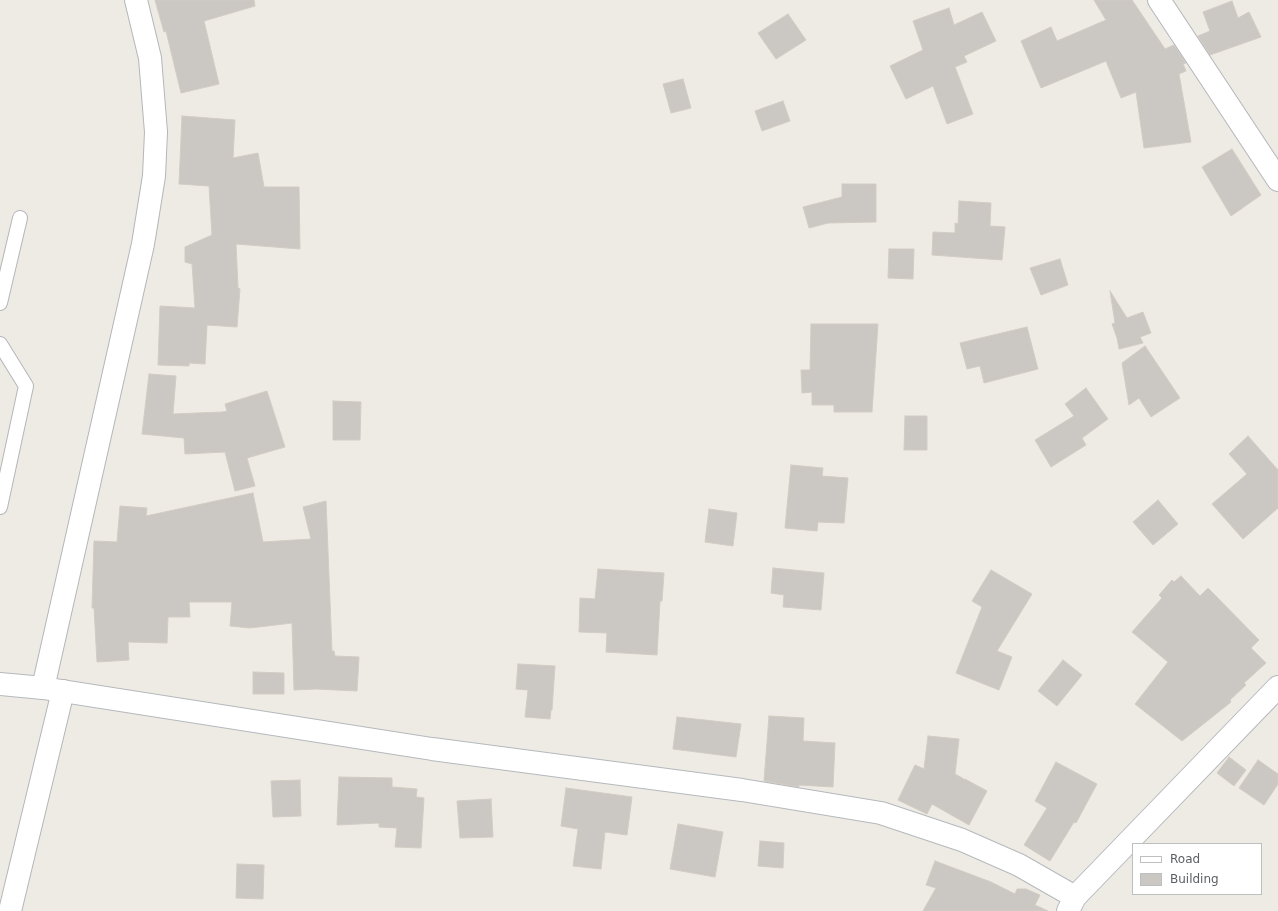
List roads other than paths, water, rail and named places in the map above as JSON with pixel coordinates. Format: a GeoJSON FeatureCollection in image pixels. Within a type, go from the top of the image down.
{"type":"FeatureCollection","features":[{"type":"Feature","properties":{"kind":"street"},"geometry":{"type":"LineString","coordinates":[[10,911],[141,251],[154,176],[156,132],[150,58],[136,0]]}},
{"type":"Feature","properties":{"kind":"street"},"geometry":{"type":"LineString","coordinates":[[1159,0],[1278,180]]}},
{"type":"Feature","properties":{"kind":"street"},"geometry":{"type":"LineString","coordinates":[[0,684],[53,690],[432,749],[742,790],[880,813],[962,840],[1019,865],[1071,904],[1278,687]]}},
{"type":"Feature","properties":{"kind":"lane"},"geometry":{"type":"LineString","coordinates":[[0,303],[20,218]]}},
{"type":"Feature","properties":{"kind":"lane"},"geometry":{"type":"LineString","coordinates":[[0,344],[26,386],[0,507]]}}]}
